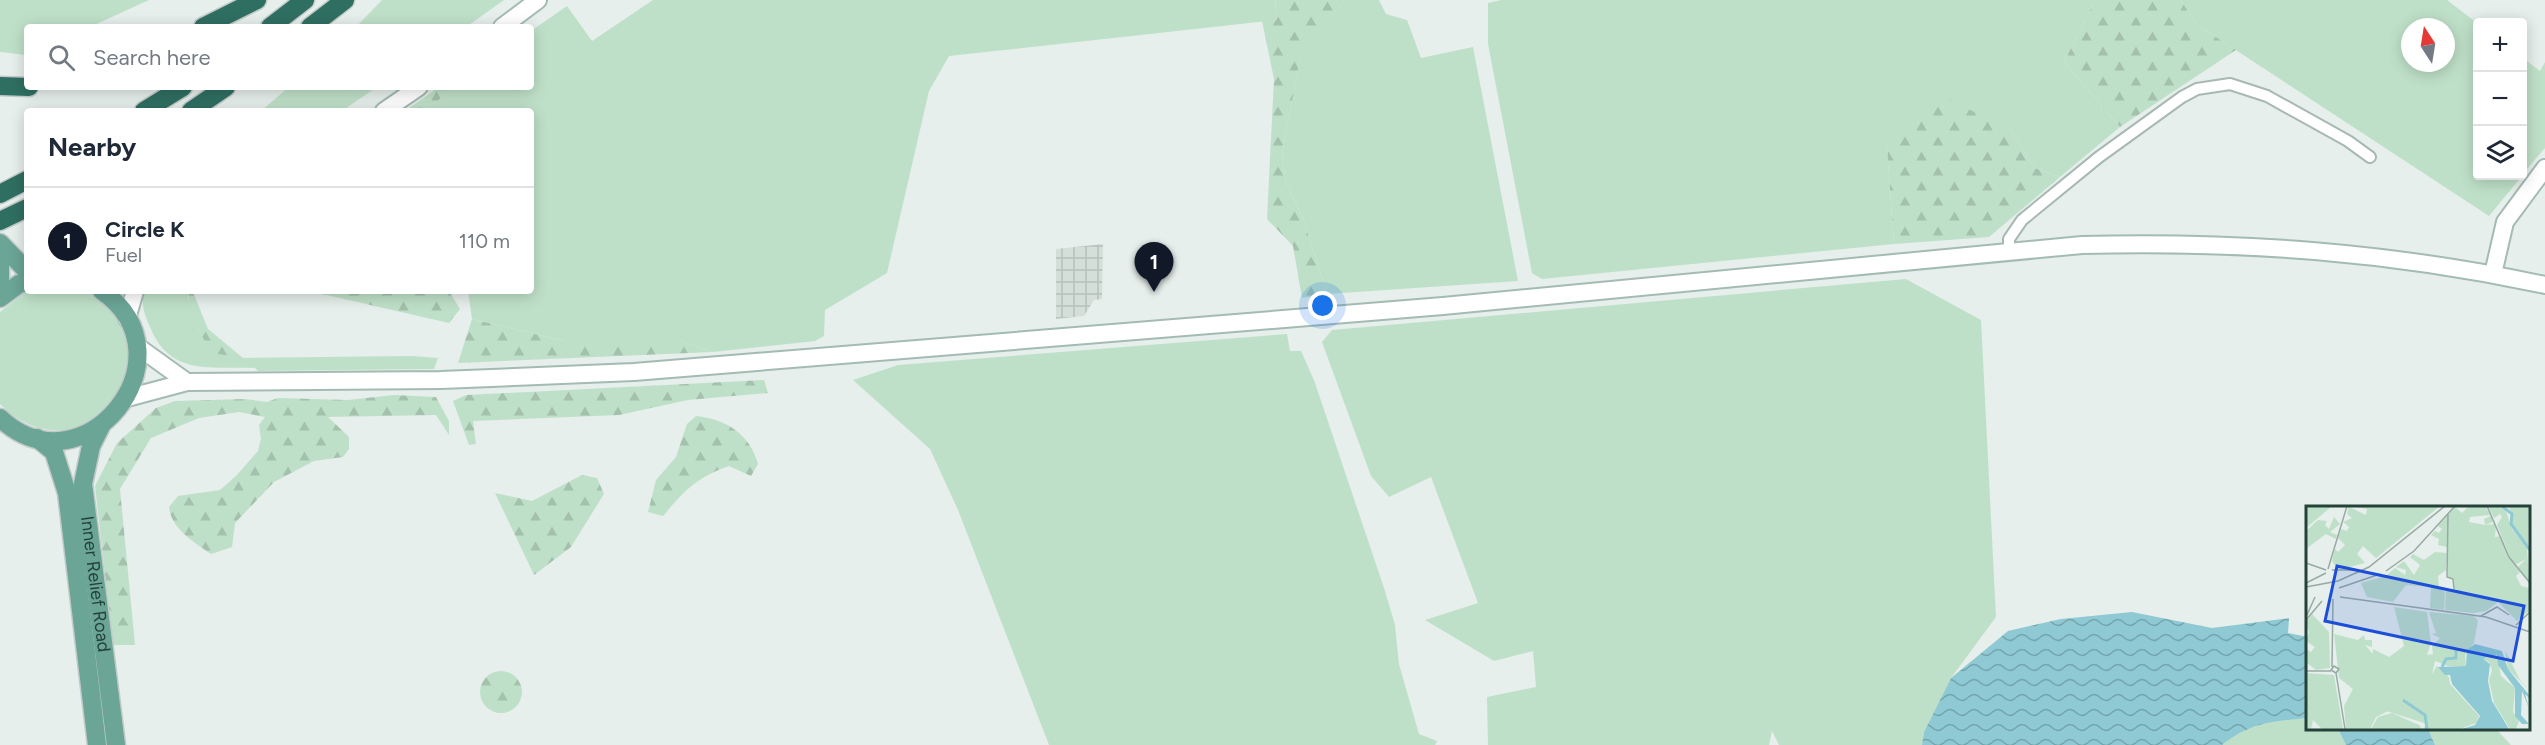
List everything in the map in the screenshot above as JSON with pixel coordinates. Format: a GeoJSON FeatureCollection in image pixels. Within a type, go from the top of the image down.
{"type":"FeatureCollection","features":[{"type":"Feature","properties":{"kind":"highway"},"geometry":{"type":"LineString","coordinates":[[209,24],[257,0]]}},
{"type":"Feature","properties":{"kind":"highway"},"geometry":{"type":"LineString","coordinates":[[274,24],[305,0]]}},
{"type":"Feature","properties":{"kind":"highway"},"geometry":{"type":"LineString","coordinates":[[313,24],[345,0]]}},
{"type":"Feature","properties":{"kind":"highway"},"geometry":{"type":"LineString","coordinates":[[0,86],[24,87]]}},
{"type":"Feature","properties":{"kind":"highway"},"geometry":{"type":"LineString","coordinates":[[149,108],[178,90]]}},
{"type":"Feature","properties":{"kind":"highway"},"geometry":{"type":"LineString","coordinates":[[195,108],[222,90]]}},
{"type":"Feature","properties":{"kind":"highway"},"geometry":{"type":"LineString","coordinates":[[0,194],[24,182]]}},
{"type":"Feature","properties":{"kind":"highway"},"geometry":{"type":"LineString","coordinates":[[0,221],[24,209]]}},
{"type":"Feature","properties":{"kind":"main road"},"geometry":{"type":"LineString","coordinates":[[506,24],[538,0]]}},
{"type":"Feature","properties":{"kind":"main road"},"geometry":{"type":"LineString","coordinates":[[388,108],[415,90]]}},
{"type":"Feature","properties":{"kind":"main road"},"geometry":{"type":"LineString","coordinates":[[2493,274],[2505,222],[2545,168]]}},
{"type":"Feature","properties":{"kind":"main road"},"geometry":{"type":"LineString","coordinates":[[0,243],[24,268]]}},
{"type":"Feature","properties":{"kind":"main road"},"geometry":{"type":"LineString","coordinates":[[127,398],[188,382],[441,380],[634,372],[1443,306],[2009,250],[2180,243],[2254,246],[2384,256],[2545,285]]}},
{"type":"Feature","properties":{"kind":"main road"},"geometry":{"type":"LineString","coordinates":[[0,258],[0,279]]}},
{"type":"Feature","properties":{"kind":"main road"},"geometry":{"type":"LineString","coordinates":[[0,298],[24,283]]}},
{"type":"Feature","properties":{"kind":"main road"},"geometry":{"type":"LineString","coordinates":[[0,417],[9,426],[37,438],[54,440],[77,437],[101,426],[114,415],[127,398],[136,376],[137,346],[122,310],[105,294]]}},
{"type":"Feature","properties":{"kind":"main road"},"geometry":{"type":"LineString","coordinates":[[127,319],[134,294]]}},
{"type":"Feature","properties":{"kind":"main road"},"geometry":{"type":"LineString","coordinates":[[137,346],[188,382]]}},
{"type":"Feature","properties":{"kind":"main road","name":"Inner Relief Road"},"geometry":{"type":"LineString","coordinates":[[101,426],[91,446],[83,484],[116,745]]}},
{"type":"Feature","properties":{"kind":"main road","name":"Inner Relief Road"},"geometry":{"type":"LineString","coordinates":[[37,438],[54,452],[65,484],[97,745]]}},
{"type":"Feature","properties":{"kind":"street"},"geometry":{"type":"LineString","coordinates":[[2009,250],[2009,239],[2022,220],[2099,157],[2197,88],[2230,84],[2267,96],[2348,141],[2370,157]]}},
{"type":"Feature","properties":{"kind":"shaded area"},"geometry":{"type":"Polygon","coordinates":[[[1103,244],[1102,299],[1094,300],[1084,316],[1056,319],[1056,249],[1103,244]]]}},
{"type":"Feature","properties":{"kind":"green space"},"geometry":{"type":"Polygon","coordinates":[[[0,0],[149,0],[97,24],[24,24],[24,55],[0,52],[0,0]]]}},
{"type":"Feature","properties":{"kind":"green space"},"geometry":{"type":"Polygon","coordinates":[[[382,0],[504,0],[470,24],[359,24],[382,0]]]}},
{"type":"Feature","properties":{"kind":"green space"},"geometry":{"type":"Polygon","coordinates":[[[653,0],[1275,0],[1277,20],[949,56],[929,91],[887,273],[825,310],[824,336],[815,341],[713,352],[681,341],[564,341],[472,319],[468,294],[534,294],[534,108],[428,108],[452,90],[534,90],[534,29],[567,6],[592,41],[653,0]]]}},
{"type":"Feature","properties":{"kind":"green space"},"geometry":{"type":"Polygon","coordinates":[[[1275,0],[1345,0],[1301,54],[1282,154],[1286,183],[1303,218],[1327,294],[1302,298],[1293,246],[1267,219],[1274,79],[1262,21],[1277,20],[1275,0]]]}},
{"type":"Feature","properties":{"kind":"green space"},"geometry":{"type":"Polygon","coordinates":[[[1345,0],[1379,0],[1386,14],[1407,20],[1421,58],[1473,47],[1518,281],[1327,294],[1303,218],[1286,183],[1282,154],[1301,53],[1345,0]]]}},
{"type":"Feature","properties":{"kind":"green space"},"geometry":{"type":"Polygon","coordinates":[[[1501,0],[2095,0],[2064,62],[2120,127],[2060,177],[2035,168],[2009,129],[1887,148],[1894,244],[1542,279],[1532,273],[1488,44],[1488,3],[1501,0]]]}},
{"type":"Feature","properties":{"kind":"green space"},"geometry":{"type":"Polygon","coordinates":[[[2095,0],[2181,0],[2196,24],[2236,50],[2120,127],[2064,62],[2095,0]]]}},
{"type":"Feature","properties":{"kind":"green space"},"geometry":{"type":"Polygon","coordinates":[[[2181,0],[2447,0],[2473,20],[2473,180],[2519,180],[2489,216],[2196,24],[2181,0]]]}},
{"type":"Feature","properties":{"kind":"green space"},"geometry":{"type":"Polygon","coordinates":[[[2527,61],[2540,71],[2545,62],[2545,148],[2527,169],[2527,61]]]}},
{"type":"Feature","properties":{"kind":"green space"},"geometry":{"type":"Polygon","coordinates":[[[286,90],[373,90],[346,108],[264,108],[286,90]]]}},
{"type":"Feature","properties":{"kind":"green space"},"geometry":{"type":"Polygon","coordinates":[[[435,90],[452,90],[428,108],[409,108],[435,90]]]}},
{"type":"Feature","properties":{"kind":"green space"},"geometry":{"type":"Polygon","coordinates":[[[1948,99],[2009,129],[2035,168],[2060,177],[1989,237],[1894,244],[1887,148],[1948,99]]]}},
{"type":"Feature","properties":{"kind":"green space"},"geometry":{"type":"Polygon","coordinates":[[[1906,279],[1981,320],[1996,617],[1951,678],[1924,732],[1922,745],[1779,745],[1772,731],[1769,745],[1488,745],[1487,697],[1536,687],[1533,651],[1494,661],[1425,620],[1478,603],[1431,477],[1389,497],[1371,476],[1322,342],[1332,330],[1906,279]]]}},
{"type":"Feature","properties":{"kind":"green space"},"geometry":{"type":"Polygon","coordinates":[[[24,293],[95,294],[111,307],[127,334],[130,355],[121,393],[92,419],[65,430],[38,428],[12,414],[0,404],[0,312],[24,293]]]}},
{"type":"Feature","properties":{"kind":"green space"},"geometry":{"type":"Polygon","coordinates":[[[144,294],[189,294],[199,331],[243,358],[412,356],[438,358],[434,369],[258,371],[255,368],[194,366],[169,354],[158,343],[145,314],[144,294]]]}},
{"type":"Feature","properties":{"kind":"green space"},"geometry":{"type":"Polygon","coordinates":[[[189,294],[194,294],[208,329],[243,358],[212,353],[192,315],[189,294]]]}},
{"type":"Feature","properties":{"kind":"green space"},"geometry":{"type":"Polygon","coordinates":[[[322,294],[451,294],[460,309],[449,323],[322,294]]]}},
{"type":"Feature","properties":{"kind":"green space"},"geometry":{"type":"Polygon","coordinates":[[[472,319],[564,341],[681,341],[713,352],[458,363],[472,319]]]}},
{"type":"Feature","properties":{"kind":"green space"},"geometry":{"type":"Polygon","coordinates":[[[1287,334],[1290,351],[1301,351],[1314,380],[1385,591],[1395,625],[1399,664],[1419,734],[1437,741],[1435,745],[1049,745],[958,510],[930,449],[853,380],[898,365],[1287,334]]]}},
{"type":"Feature","properties":{"kind":"green space"},"geometry":{"type":"Polygon","coordinates":[[[764,380],[768,393],[688,400],[619,415],[473,421],[476,444],[469,445],[453,401],[466,395],[764,380]]]}},
{"type":"Feature","properties":{"kind":"green space"},"geometry":{"type":"Polygon","coordinates":[[[394,395],[436,397],[449,421],[449,435],[436,415],[328,417],[349,437],[349,449],[343,457],[314,461],[274,482],[235,523],[232,547],[211,554],[179,529],[169,507],[178,496],[220,490],[236,476],[258,451],[261,439],[259,425],[265,417],[239,412],[199,418],[151,438],[120,489],[135,645],[113,645],[95,486],[117,443],[156,408],[175,401],[245,399],[267,402],[278,398],[348,400],[394,395]]]}},
{"type":"Feature","properties":{"kind":"green space"},"geometry":{"type":"Polygon","coordinates":[[[696,416],[727,425],[743,436],[758,464],[751,476],[729,466],[718,470],[692,486],[663,516],[648,512],[656,480],[676,457],[687,424],[696,416]]]}},
{"type":"Feature","properties":{"kind":"green space"},"geometry":{"type":"Polygon","coordinates":[[[582,475],[597,478],[604,494],[571,547],[534,575],[495,493],[532,501],[582,475]]]}},
{"type":"Feature","properties":{"kind":"green space"},"geometry":{"type":"Polygon","coordinates":[[[501,671],[509,672],[516,677],[521,684],[521,700],[516,707],[509,712],[501,713],[493,712],[486,707],[481,700],[480,692],[481,684],[486,677],[493,672],[501,671]]]}},
{"type":"Feature","properties":{"kind":"green space"},"geometry":{"type":"Polygon","coordinates":[[[2306,718],[2306,730],[2338,730],[2346,745],[2222,745],[2253,727],[2272,722],[2306,718]]]}},
{"type":"Feature","properties":{"kind":"green space"},"geometry":{"type":"Polygon","coordinates":[[[2428,730],[2497,730],[2511,745],[2435,745],[2428,730]]]}},
{"type":"Feature","properties":{"kind":"water"},"geometry":{"type":"Polygon","coordinates":[[[2132,612],[2212,628],[2289,618],[2288,633],[2306,637],[2306,718],[2262,724],[2233,737],[2222,745],[1922,745],[1924,732],[1951,678],[2008,631],[2061,619],[2132,612]]]}},
{"type":"Feature","properties":{"kind":"water"},"geometry":{"type":"Polygon","coordinates":[[[2338,730],[2428,730],[2435,745],[2346,745],[2338,730]]]}},
{"type":"Feature","properties":{"kind":"place","name":"Circle K"},"geometry":{"type":"Point","coordinates":[1154,292]}}]}
